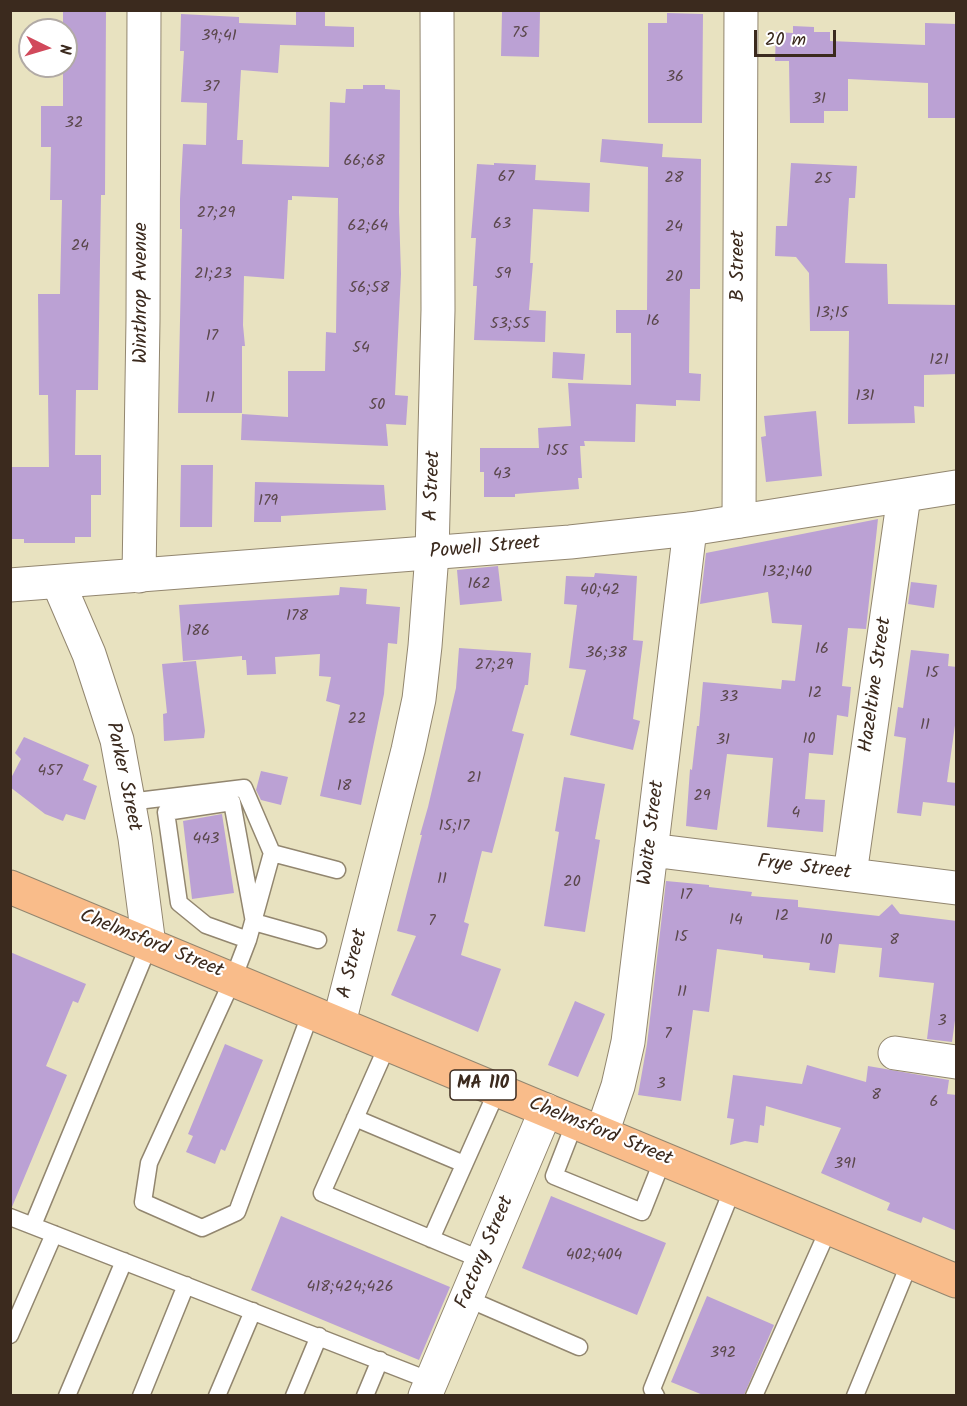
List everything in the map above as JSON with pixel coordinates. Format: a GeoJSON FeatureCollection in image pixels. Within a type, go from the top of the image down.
{"type":"FeatureCollection","features":[{"type":"Feature","properties":{"kind":"main road","name":"Chelmsford Street"},"geometry":{"type":"LineString","coordinates":[[10,887],[957,1281]]}},
{"type":"Feature","properties":{"kind":"street","name":"Winthrop Avenue"},"geometry":{"type":"LineString","coordinates":[[139,576],[144,10]]}},
{"type":"Feature","properties":{"kind":"street","name":"A Street"},"geometry":{"type":"LineString","coordinates":[[325,1018],[408,750],[419,699],[425,646],[432,554],[438,310],[436,10]]}},
{"type":"Feature","properties":{"kind":"street","name":"B Street"},"geometry":{"type":"LineString","coordinates":[[739,521],[741,10]]}},
{"type":"Feature","properties":{"kind":"street","name":"Powell Street"},"geometry":{"type":"LineString","coordinates":[[10,585],[432,554],[690,529],[957,487]]}},
{"type":"Feature","properties":{"kind":"street","name":"Hazeltine Street"},"geometry":{"type":"LineString","coordinates":[[850,874],[904,496]]}},
{"type":"Feature","properties":{"kind":"street","name":"Waite Street"},"geometry":{"type":"LineString","coordinates":[[574,1122],[618,1086],[628,1042],[690,529]]}},
{"type":"Feature","properties":{"kind":"street","name":"Parker Street"},"geometry":{"type":"LineString","coordinates":[[58,582],[89,654],[117,740],[142,884],[149,945]]}},
{"type":"Feature","properties":{"kind":"street","name":"Frye Street"},"geometry":{"type":"LineString","coordinates":[[651,850],[957,888]]}},
{"type":"Feature","properties":{"kind":"street"},"geometry":{"type":"LineString","coordinates":[[895,1053],[957,1062]]}},
{"type":"Feature","properties":{"kind":"street","name":"Factory Street"},"geometry":{"type":"LineString","coordinates":[[428,1388],[483,1260],[574,1122]]}},
{"type":"Feature","properties":{"kind":"lane"},"geometry":{"type":"LineString","coordinates":[[129,802],[244,788],[272,853],[254,922],[233,979],[149,1163],[143,1202],[202,1228],[237,1212],[282,1094],[325,1018]]}},
{"type":"Feature","properties":{"kind":"lane"},"geometry":{"type":"LineString","coordinates":[[248,940],[206,925],[179,903],[166,812],[232,802],[254,922]]}},
{"type":"Feature","properties":{"kind":"lane"},"geometry":{"type":"LineString","coordinates":[[272,853],[337,870]]}},
{"type":"Feature","properties":{"kind":"lane"},"geometry":{"type":"LineString","coordinates":[[254,922],[318,940]]}},
{"type":"Feature","properties":{"kind":"lane"},"geometry":{"type":"LineString","coordinates":[[33,1226],[149,945]]}},
{"type":"Feature","properties":{"kind":"lane"},"geometry":{"type":"LineString","coordinates":[[388,1044],[322,1193],[483,1260]]}},
{"type":"Feature","properties":{"kind":"lane"},"geometry":{"type":"LineString","coordinates":[[431,1239],[497,1091]]}},
{"type":"Feature","properties":{"kind":"lane"},"geometry":{"type":"LineString","coordinates":[[356,1118],[464,1164]]}},
{"type":"Feature","properties":{"kind":"lane"},"geometry":{"type":"LineString","coordinates":[[574,1122],[554,1176],[642,1212],[663,1159]]}},
{"type":"Feature","properties":{"kind":"lane"},"geometry":{"type":"LineString","coordinates":[[656,1395],[652,1389],[733,1188]]}},
{"type":"Feature","properties":{"kind":"lane"},"geometry":{"type":"LineString","coordinates":[[10,1217],[380,1360],[428,1388]]}},
{"type":"Feature","properties":{"kind":"lane"},"geometry":{"type":"LineString","coordinates":[[754,1395],[829,1228]]}},
{"type":"Feature","properties":{"kind":"lane"},"geometry":{"type":"LineString","coordinates":[[10,1335],[54,1234]]}},
{"type":"Feature","properties":{"kind":"lane"},"geometry":{"type":"LineString","coordinates":[[67,1395],[124,1261]]}},
{"type":"Feature","properties":{"kind":"lane"},"geometry":{"type":"LineString","coordinates":[[855,1395],[910,1262]]}},
{"type":"Feature","properties":{"kind":"lane"},"geometry":{"type":"LineString","coordinates":[[141,1395],[186,1285]]}},
{"type":"Feature","properties":{"kind":"lane"},"geometry":{"type":"LineString","coordinates":[[466,1298],[579,1347]]}},
{"type":"Feature","properties":{"kind":"lane"},"geometry":{"type":"LineString","coordinates":[[217,1395],[253,1311]]}},
{"type":"Feature","properties":{"kind":"lane"},"geometry":{"type":"LineString","coordinates":[[294,1395],[318,1336]]}},
{"type":"Feature","properties":{"kind":"lane"},"geometry":{"type":"LineString","coordinates":[[365,1395],[380,1360]]}},
{"type":"Feature","properties":{"kind":"building"},"geometry":{"type":"Polygon","coordinates":[[[63,10],[106,10],[105,195],[101,195],[98,390],[76,390],[75,455],[101,455],[101,495],[91,495],[91,537],[75,537],[75,543],[24,543],[24,539],[11,539],[10,467],[49,467],[48,395],[39,395],[38,294],[60,294],[62,200],[50,200],[51,147],[41,147],[41,106],[63,106],[63,78],[78,78],[78,18],[63,18],[63,10]]]}},
{"type":"Feature","properties":{"kind":"building"},"geometry":{"type":"Polygon","coordinates":[[[296,10],[325,10],[325,26],[354,27],[354,47],[280,45],[278,73],[241,70],[237,140],[243,140],[242,164],[329,167],[330,102],[345,103],[346,89],[363,89],[363,85],[385,85],[385,89],[400,90],[401,274],[395,395],[408,396],[406,425],[386,424],[388,446],[241,440],[242,414],[288,417],[288,371],[325,371],[326,332],[336,333],[338,198],[292,196],[292,200],[288,200],[284,279],[244,276],[245,346],[242,346],[242,413],[178,413],[182,229],[180,229],[180,199],[183,144],[206,145],[207,103],[181,102],[184,51],[180,51],[181,14],[239,17],[239,23],[296,25],[296,10]]]}},
{"type":"Feature","properties":{"kind":"building"},"geometry":{"type":"Polygon","coordinates":[[[502,12],[540,12],[539,57],[501,56],[502,12]]]}},
{"type":"Feature","properties":{"kind":"building"},"geometry":{"type":"Polygon","coordinates":[[[667,13],[703,14],[702,123],[648,123],[648,23],[667,23],[667,13]]]}},
{"type":"Feature","properties":{"kind":"building"},"geometry":{"type":"Polygon","coordinates":[[[925,23],[957,24],[957,118],[928,118],[928,83],[848,79],[848,111],[824,111],[824,123],[790,123],[789,61],[775,61],[776,32],[793,33],[793,26],[814,27],[814,32],[830,32],[830,41],[925,45],[925,23]]]}},
{"type":"Feature","properties":{"kind":"building"},"geometry":{"type":"Polygon","coordinates":[[[602,139],[663,144],[662,157],[701,159],[700,289],[690,289],[689,373],[701,374],[700,401],[676,400],[676,406],[636,404],[635,442],[584,441],[585,446],[580,446],[582,478],[578,478],[579,489],[515,494],[515,497],[484,497],[484,472],[480,472],[480,448],[539,448],[538,428],[571,426],[568,383],[631,385],[631,333],[616,333],[616,310],[647,310],[648,167],[600,162],[602,139]]]}},
{"type":"Feature","properties":{"kind":"building"},"geometry":{"type":"Polygon","coordinates":[[[494,163],[536,165],[535,180],[590,183],[589,212],[533,209],[530,263],[533,263],[529,310],[546,311],[545,342],[474,340],[477,286],[473,286],[476,238],[471,238],[477,164],[494,165],[494,163]]]}},
{"type":"Feature","properties":{"kind":"building"},"geometry":{"type":"Polygon","coordinates":[[[791,163],[857,166],[855,198],[849,198],[845,263],[887,264],[888,304],[957,305],[957,374],[924,375],[924,407],[914,406],[915,423],[848,424],[849,331],[810,331],[809,273],[796,257],[775,256],[776,226],[787,226],[791,163]]]}},
{"type":"Feature","properties":{"kind":"building"},"geometry":{"type":"Polygon","coordinates":[[[553,352],[585,354],[583,380],[552,378],[553,352]]]}},
{"type":"Feature","properties":{"kind":"building"},"geometry":{"type":"Polygon","coordinates":[[[816,411],[822,476],[766,482],[761,437],[766,436],[764,416],[816,411]]]}},
{"type":"Feature","properties":{"kind":"building"},"geometry":{"type":"Polygon","coordinates":[[[181,465],[213,465],[212,527],[180,527],[181,465]]]}},
{"type":"Feature","properties":{"kind":"building"},"geometry":{"type":"Polygon","coordinates":[[[255,482],[384,485],[386,510],[281,516],[281,522],[254,522],[255,482]]]}},
{"type":"Feature","properties":{"kind":"building"},"geometry":{"type":"Polygon","coordinates":[[[878,519],[866,629],[848,628],[842,686],[851,687],[848,717],[837,715],[833,755],[809,753],[805,799],[825,800],[823,832],[767,827],[773,758],[727,754],[717,830],[686,826],[690,769],[692,770],[697,726],[699,726],[703,682],[781,689],[782,680],[795,681],[802,625],[772,623],[768,592],[700,604],[706,553],[878,519]]]}},
{"type":"Feature","properties":{"kind":"building"},"geometry":{"type":"Polygon","coordinates":[[[498,566],[502,601],[460,605],[457,570],[498,566]]]}},
{"type":"Feature","properties":{"kind":"building"},"geometry":{"type":"Polygon","coordinates":[[[595,573],[637,576],[633,640],[643,641],[633,719],[640,721],[633,750],[570,735],[586,670],[569,668],[577,605],[564,604],[566,576],[594,577],[595,573]]]}},
{"type":"Feature","properties":{"kind":"building"},"geometry":{"type":"Polygon","coordinates":[[[911,582],[937,585],[934,608],[908,604],[911,582]]]}},
{"type":"Feature","properties":{"kind":"building"},"geometry":{"type":"Polygon","coordinates":[[[340,587],[367,589],[366,604],[400,607],[397,644],[388,643],[384,694],[361,805],[320,796],[340,705],[326,701],[331,677],[319,676],[320,654],[275,657],[276,674],[247,675],[246,660],[242,660],[242,656],[183,661],[179,605],[339,595],[340,587]]]}},
{"type":"Feature","properties":{"kind":"building"},"geometry":{"type":"Polygon","coordinates":[[[459,648],[531,653],[528,685],[525,685],[512,731],[524,734],[492,853],[482,851],[464,922],[469,924],[461,955],[501,969],[478,1032],[391,995],[416,936],[397,931],[456,688],[459,648]]]}},
{"type":"Feature","properties":{"kind":"building"},"geometry":{"type":"Polygon","coordinates":[[[911,650],[949,654],[948,666],[957,667],[957,711],[947,782],[957,783],[957,806],[923,802],[921,816],[897,813],[906,738],[894,736],[898,707],[903,708],[911,650]]]}},
{"type":"Feature","properties":{"kind":"building"},"geometry":{"type":"Polygon","coordinates":[[[196,661],[204,738],[164,741],[163,714],[167,713],[162,664],[196,661]]]}},
{"type":"Feature","properties":{"kind":"building"},"geometry":{"type":"Polygon","coordinates":[[[24,737],[89,765],[83,780],[97,786],[85,820],[66,814],[63,821],[45,814],[10,787],[10,780],[21,759],[15,753],[24,737]]]}},
{"type":"Feature","properties":{"kind":"building"},"geometry":{"type":"Polygon","coordinates":[[[261,771],[288,777],[281,805],[261,800],[256,790],[261,771]]]}},
{"type":"Feature","properties":{"kind":"building"},"geometry":{"type":"Polygon","coordinates":[[[564,777],[605,784],[595,839],[600,840],[585,932],[544,926],[559,832],[555,831],[564,777]]]}},
{"type":"Feature","properties":{"kind":"building"},"geometry":{"type":"Polygon","coordinates":[[[222,814],[234,893],[192,899],[183,821],[222,814]]]}},
{"type":"Feature","properties":{"kind":"building"},"geometry":{"type":"Polygon","coordinates":[[[666,881],[752,892],[751,896],[798,900],[798,907],[879,916],[892,904],[900,914],[957,921],[957,1006],[952,1042],[927,1039],[934,983],[879,977],[882,948],[839,944],[835,973],[809,970],[810,963],[763,958],[763,955],[717,949],[709,1012],[693,1010],[681,1101],[638,1095],[647,1044],[666,881]]]}},
{"type":"Feature","properties":{"kind":"building"},"geometry":{"type":"Polygon","coordinates":[[[10,952],[86,984],[78,1003],[73,1001],[46,1066],[67,1075],[12,1207],[10,952]]]}},
{"type":"Feature","properties":{"kind":"building"},"geometry":{"type":"Polygon","coordinates":[[[575,1001],[605,1014],[578,1077],[548,1065],[575,1001]]]}},
{"type":"Feature","properties":{"kind":"building"},"geometry":{"type":"Polygon","coordinates":[[[225,1044],[263,1060],[225,1151],[221,1149],[215,1164],[186,1152],[193,1136],[188,1134],[225,1044]]]}},
{"type":"Feature","properties":{"kind":"building"},"geometry":{"type":"Polygon","coordinates":[[[807,1065],[866,1082],[868,1066],[949,1080],[947,1094],[957,1095],[957,1231],[923,1217],[921,1223],[887,1210],[890,1203],[821,1173],[841,1128],[766,1106],[764,1126],[760,1125],[758,1143],[745,1141],[730,1145],[734,1119],[727,1118],[733,1075],[802,1084],[807,1065]]]}},
{"type":"Feature","properties":{"kind":"building"},"geometry":{"type":"Polygon","coordinates":[[[551,1196],[666,1243],[637,1315],[522,1268],[551,1196]]]}},
{"type":"Feature","properties":{"kind":"building"},"geometry":{"type":"Polygon","coordinates":[[[281,1216],[450,1287],[419,1360],[251,1290],[281,1216]]]}},
{"type":"Feature","properties":{"kind":"building"},"geometry":{"type":"Polygon","coordinates":[[[707,1296],[774,1325],[744,1395],[703,1395],[671,1382],[707,1296]]]}}]}
